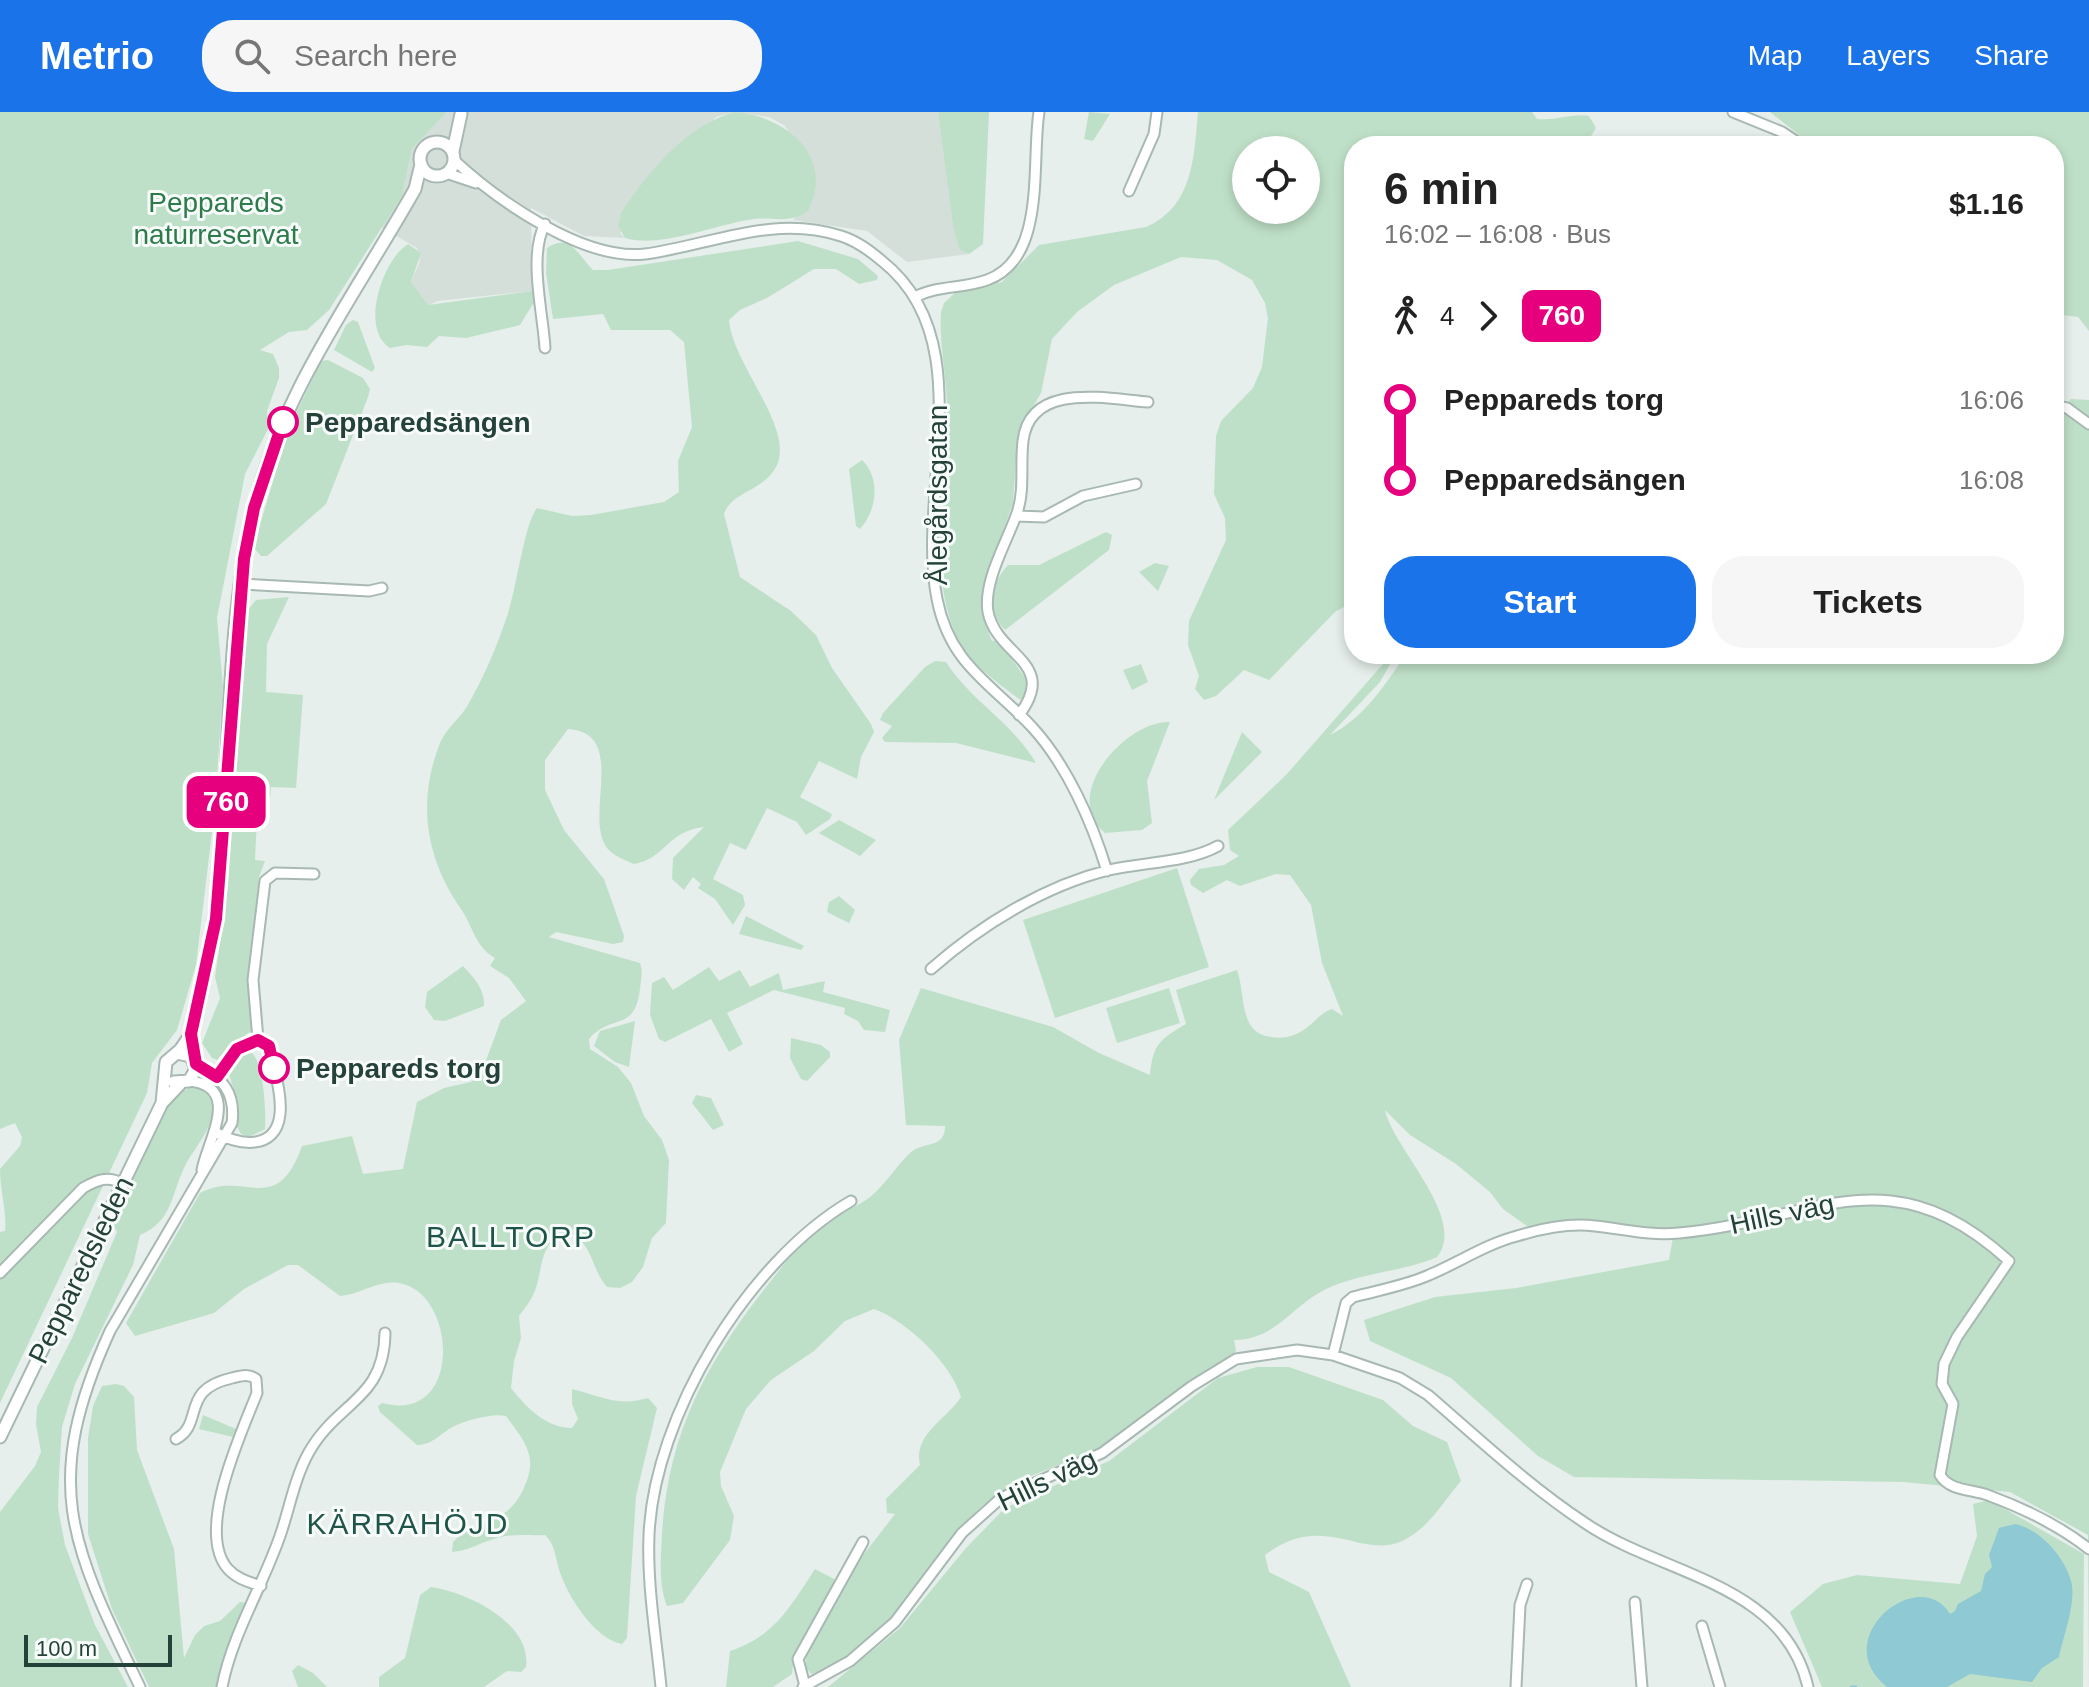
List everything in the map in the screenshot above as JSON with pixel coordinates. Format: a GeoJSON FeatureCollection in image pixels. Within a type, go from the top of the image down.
{"type":"FeatureCollection","features":[{"type":"Feature","properties":{"kind":"street"},"geometry":{"type":"LineString","coordinates":[[915,297],[926,291],[986,281],[1003,272],[1018,257],[1029,226],[1039,112]]}},
{"type":"Feature","properties":{"kind":"street"},"geometry":{"type":"LineString","coordinates":[[1129,191],[1154,134],[1157,112]]}},
{"type":"Feature","properties":{"kind":"street"},"geometry":{"type":"LineString","coordinates":[[1733,112],[1788,136]]}},
{"type":"Feature","properties":{"kind":"street"},"geometry":{"type":"LineString","coordinates":[[185,1082],[195,1074],[191,1034],[216,919],[241,584],[254,508],[283,422],[322,344],[415,189],[424,148],[439,142],[461,113]]}},
{"type":"Feature","properties":{"kind":"street"},"geometry":{"type":"LineString","coordinates":[[415,189],[433,176],[446,173],[454,156],[461,113]]}},
{"type":"Feature","properties":{"kind":"street"},"geometry":{"type":"LineString","coordinates":[[439,142],[454,156]]}},
{"type":"Feature","properties":{"kind":"street","name":"Ålegårdsgatan"},"geometry":{"type":"LineString","coordinates":[[454,156],[483,185],[545,224],[598,248],[637,254],[752,230],[811,229],[841,236],[868,249],[893,269],[915,297],[930,330],[936,363],[934,568],[940,612],[952,645],[973,674],[1042,739],[1098,840],[1107,871]]}},
{"type":"Feature","properties":{"kind":"street"},"geometry":{"type":"LineString","coordinates":[[421,164],[433,176]]}},
{"type":"Feature","properties":{"kind":"street","name":"Ålegårdsgatan"},"geometry":{"type":"LineString","coordinates":[[446,173],[483,185]]}},
{"type":"Feature","properties":{"kind":"street"},"geometry":{"type":"LineString","coordinates":[[545,224],[537,238],[545,348]]}},
{"type":"Feature","properties":{"kind":"street","name":"Ålegårdsgatan"},"geometry":{"type":"LineString","coordinates":[[1019,715],[1033,696],[1034,683],[992,623],[987,601],[1021,497],[1023,437],[1040,410],[1061,399],[1078,396],[1148,402]]}},
{"type":"Feature","properties":{"kind":"street"},"geometry":{"type":"LineString","coordinates":[[2064,407],[2089,424]]}},
{"type":"Feature","properties":{"kind":"street"},"geometry":{"type":"LineString","coordinates":[[1016,516],[1044,517],[1083,496],[1136,484]]}},
{"type":"Feature","properties":{"kind":"street"},"geometry":{"type":"LineString","coordinates":[[241,584],[369,591],[382,588]]}},
{"type":"Feature","properties":{"kind":"street"},"geometry":{"type":"LineString","coordinates":[[931,969],[1026,903],[1107,871],[1218,846]]}},
{"type":"Feature","properties":{"kind":"street"},"geometry":{"type":"LineString","coordinates":[[215,1132],[240,1144],[255,1144],[271,1134],[279,1121],[280,1107],[270,1049],[258,1040],[253,995],[265,881],[275,873],[314,874]]}},
{"type":"Feature","properties":{"kind":"street"},"geometry":{"type":"LineString","coordinates":[[191,1034],[177,1053],[169,1058],[165,1070],[169,1079],[208,1087],[217,1099],[220,1114],[202,1170]]}},
{"type":"Feature","properties":{"kind":"street"},"geometry":{"type":"LineString","coordinates":[[140,1687],[90,1584],[79,1552],[70,1504],[73,1434],[94,1365],[110,1331],[232,1123],[233,1100],[217,1077],[187,1054],[177,1053]]}},
{"type":"Feature","properties":{"kind":"street","name":"Pepparedsleden"},"geometry":{"type":"LineString","coordinates":[[0,1437],[162,1103],[165,1070]]}},
{"type":"Feature","properties":{"kind":"street","name":"Pepparedsleden"},"geometry":{"type":"LineString","coordinates":[[162,1103],[185,1082]]}},
{"type":"Feature","properties":{"kind":"street"},"geometry":{"type":"LineString","coordinates":[[0,1273],[83,1188],[98,1180],[111,1179],[123,1184]]}},
{"type":"Feature","properties":{"kind":"street","name":"Hills väg"},"geometry":{"type":"LineString","coordinates":[[1333,1355],[1349,1299],[1430,1275],[1514,1236],[1592,1226],[1642,1235],[1679,1233],[1743,1225],[1838,1200],[1909,1203],[1941,1214],[1978,1233],[2009,1261],[1957,1337],[1944,1364],[1942,1384],[1953,1404],[1940,1475],[1954,1487],[1988,1495],[2041,1518],[2089,1549]]}},
{"type":"Feature","properties":{"kind":"street"},"geometry":{"type":"LineString","coordinates":[[661,1687],[651,1597],[649,1532],[658,1478],[671,1431],[695,1378],[752,1293],[818,1222],[851,1201]]}},
{"type":"Feature","properties":{"kind":"street"},"geometry":{"type":"LineString","coordinates":[[222,1687],[230,1657],[261,1586],[308,1455],[327,1428],[376,1379],[384,1361],[385,1333]]}},
{"type":"Feature","properties":{"kind":"street","name":"Hills väg"},"geometry":{"type":"LineString","coordinates":[[804,1686],[850,1661],[895,1622],[962,1533],[1001,1498],[1102,1453],[1192,1386],[1236,1359],[1297,1350],[1333,1355],[1400,1378],[1428,1395],[1586,1524],[1633,1551],[1738,1595],[1761,1610],[1794,1648],[1808,1687]]}},
{"type":"Feature","properties":{"kind":"street"},"geometry":{"type":"LineString","coordinates":[[176,1439],[185,1432],[194,1403],[207,1388],[245,1375],[256,1379],[257,1393],[221,1499],[215,1533],[218,1553],[228,1569],[235,1576],[261,1586]]}},
{"type":"Feature","properties":{"kind":"street"},"geometry":{"type":"LineString","coordinates":[[804,1686],[798,1659],[863,1542]]}},
{"type":"Feature","properties":{"kind":"street"},"geometry":{"type":"LineString","coordinates":[[1516,1687],[1520,1605],[1527,1584]]}},
{"type":"Feature","properties":{"kind":"street"},"geometry":{"type":"LineString","coordinates":[[1635,1602],[1642,1687]]}},
{"type":"Feature","properties":{"kind":"street"},"geometry":{"type":"LineString","coordinates":[[1702,1626],[1720,1687]]}},
{"type":"Feature","properties":{"kind":"shaded area"},"geometry":{"type":"Polygon","coordinates":[[[447,112],[735,112],[716,117],[620,233],[625,238],[584,236],[531,208],[532,291],[437,301],[428,306],[411,282],[420,261],[417,248],[381,227],[402,196],[412,149],[447,112]]]}},
{"type":"Feature","properties":{"kind":"shaded area"},"geometry":{"type":"Polygon","coordinates":[[[735,112],[938,112],[960,250],[969,254],[907,262],[867,231],[793,220],[812,202],[812,164],[784,125],[769,117],[735,112]]]}},
{"type":"Feature","properties":{"kind":"green space","name":"Peppareds naturreservat"},"geometry":{"type":"Polygon","coordinates":[[[0,112],[447,112],[412,149],[402,196],[329,310],[307,330],[289,332],[260,350],[273,354],[279,368],[279,378],[267,411],[268,429],[245,474],[217,618],[223,687],[215,807],[196,965],[177,1030],[152,1063],[147,1093],[0,1403],[0,1232],[5,1231],[5,1224],[0,1169],[20,1146],[22,1137],[15,1123],[0,1129],[0,112]]]}},
{"type":"Feature","properties":{"kind":"green space"},"geometry":{"type":"Polygon","coordinates":[[[735,112],[771,121],[801,142],[815,173],[815,191],[808,211],[795,217],[754,219],[671,238],[639,241],[625,238],[618,226],[621,213],[656,166],[700,128],[735,112]]]}},
{"type":"Feature","properties":{"kind":"green space"},"geometry":{"type":"Polygon","coordinates":[[[938,112],[989,112],[983,244],[969,254],[960,250],[954,231],[938,112]]]}},
{"type":"Feature","properties":{"kind":"green space"},"geometry":{"type":"Polygon","coordinates":[[[1089,112],[1110,114],[1093,141],[1084,139],[1089,112]]]}},
{"type":"Feature","properties":{"kind":"green space"},"geometry":{"type":"Polygon","coordinates":[[[1198,112],[1532,112],[1537,119],[1589,116],[1596,128],[1591,136],[1344,136],[1344,607],[1336,611],[1269,680],[1244,670],[1216,696],[1204,700],[1195,689],[1199,676],[1188,645],[1189,621],[1226,540],[1225,518],[1214,494],[1216,436],[1221,421],[1253,388],[1262,367],[1268,318],[1265,303],[1252,280],[1217,260],[1181,257],[1114,285],[1077,312],[1052,339],[1041,393],[1018,432],[1013,503],[982,591],[985,623],[992,641],[998,640],[1029,683],[1030,690],[1020,700],[986,674],[964,650],[949,615],[943,587],[941,525],[947,404],[941,312],[944,303],[956,292],[1002,282],[1039,245],[1146,227],[1173,207],[1188,179],[1198,112]]]}},
{"type":"Feature","properties":{"kind":"green space"},"geometry":{"type":"Polygon","coordinates":[[[1770,112],[2089,112],[2089,331],[2078,317],[2064,315],[2064,136],[1800,136],[1770,112]]]}},
{"type":"Feature","properties":{"kind":"green space"},"geometry":{"type":"Polygon","coordinates":[[[798,241],[858,259],[878,276],[877,280],[859,284],[836,269],[814,269],[767,298],[740,310],[729,320],[740,355],[770,414],[780,450],[777,465],[771,474],[734,500],[724,514],[740,577],[791,611],[816,635],[832,668],[871,724],[874,732],[861,757],[857,779],[819,761],[800,797],[832,814],[830,819],[806,835],[797,822],[767,808],[746,850],[730,843],[713,879],[743,895],[745,905],[733,925],[715,899],[698,888],[701,884],[693,877],[684,890],[672,879],[673,858],[704,827],[682,834],[644,861],[634,864],[619,858],[607,848],[601,834],[601,760],[596,745],[586,734],[568,729],[545,760],[545,790],[564,830],[604,879],[624,936],[623,942],[613,944],[556,932],[549,937],[640,963],[640,989],[633,1012],[597,1031],[589,1039],[590,1049],[618,1067],[631,1083],[644,1116],[662,1140],[669,1160],[666,1223],[652,1238],[643,1267],[632,1282],[620,1288],[607,1287],[587,1249],[568,1232],[550,1243],[535,1290],[519,1316],[521,1338],[511,1388],[538,1416],[563,1427],[572,1428],[578,1419],[572,1404],[572,1389],[618,1401],[648,1398],[657,1408],[636,1496],[627,1638],[622,1644],[603,1635],[577,1606],[561,1575],[552,1544],[545,1535],[500,1537],[452,1552],[453,1542],[458,1537],[502,1515],[513,1506],[528,1478],[530,1459],[524,1443],[506,1416],[470,1420],[417,1445],[380,1412],[378,1406],[382,1403],[408,1405],[427,1395],[439,1377],[443,1355],[441,1331],[433,1309],[419,1292],[399,1283],[391,1283],[340,1296],[298,1265],[288,1265],[244,1289],[214,1313],[135,1336],[126,1323],[200,1193],[216,1187],[270,1187],[281,1181],[292,1168],[302,1146],[352,1136],[363,1174],[403,1169],[417,1102],[444,1088],[471,1082],[481,1074],[501,1020],[526,1001],[509,978],[490,966],[495,958],[479,942],[439,870],[428,828],[427,807],[433,764],[440,743],[466,708],[493,653],[510,607],[528,528],[537,508],[572,516],[664,502],[679,492],[678,461],[692,427],[684,342],[670,330],[611,330],[603,314],[553,319],[546,273],[547,248],[562,243],[568,245],[593,270],[608,270],[798,241]]]}},
{"type":"Feature","properties":{"kind":"green space"},"geometry":{"type":"Polygon","coordinates":[[[408,244],[421,253],[411,282],[428,305],[532,291],[536,299],[520,325],[466,338],[439,336],[427,347],[406,345],[390,348],[381,339],[375,311],[383,278],[390,264],[408,244]]]}},
{"type":"Feature","properties":{"kind":"green space"},"geometry":{"type":"Polygon","coordinates":[[[353,320],[358,322],[375,368],[372,372],[334,350],[346,325],[353,320]]]}},
{"type":"Feature","properties":{"kind":"green space"},"geometry":{"type":"Polygon","coordinates":[[[328,360],[363,378],[370,389],[368,397],[326,504],[267,556],[261,556],[254,548],[255,541],[289,428],[321,361],[328,360]]]}},
{"type":"Feature","properties":{"kind":"green space"},"geometry":{"type":"Polygon","coordinates":[[[2071,399],[2089,400],[2089,1687],[2088,1535],[2010,1492],[1903,1482],[1574,1477],[1538,1456],[1451,1378],[1370,1341],[1364,1320],[1435,1297],[1516,1288],[1669,1260],[1674,1231],[1640,1231],[1585,1222],[1530,1228],[1503,1209],[1490,1192],[1456,1164],[1410,1135],[1385,1110],[1391,1126],[1437,1204],[1444,1241],[1437,1257],[1324,1290],[1272,1329],[1248,1339],[1234,1340],[1236,1351],[1232,1355],[1096,1450],[1031,1476],[983,1505],[957,1530],[887,1624],[831,1668],[811,1674],[805,1667],[807,1653],[861,1558],[895,1514],[887,1513],[886,1499],[920,1465],[919,1454],[926,1436],[961,1397],[938,1357],[900,1323],[874,1309],[845,1321],[814,1351],[771,1380],[746,1409],[720,1472],[721,1486],[734,1516],[730,1540],[683,1603],[667,1606],[662,1588],[662,1534],[672,1464],[693,1402],[725,1344],[807,1237],[828,1219],[870,1197],[911,1152],[942,1138],[945,1126],[906,1125],[899,1040],[921,988],[1053,1027],[1099,1053],[1150,1075],[1153,1056],[1159,1044],[1186,1024],[1176,990],[1237,970],[1248,1021],[1260,1034],[1275,1038],[1291,1036],[1332,1009],[1343,1016],[1322,963],[1311,905],[1290,875],[1276,874],[1240,886],[1227,880],[1203,893],[1191,885],[1190,880],[1199,869],[1224,865],[1239,856],[1230,850],[1228,830],[1287,774],[1383,664],[1390,664],[1380,682],[1330,735],[1363,710],[1399,664],[2064,664],[2064,407],[2071,399]]]}},
{"type":"Feature","properties":{"kind":"green space"},"geometry":{"type":"Polygon","coordinates":[[[862,460],[872,476],[874,494],[870,513],[860,529],[856,526],[849,469],[862,460]]]}},
{"type":"Feature","properties":{"kind":"green space"},"geometry":{"type":"Polygon","coordinates":[[[1106,532],[1112,535],[1109,550],[1005,630],[995,614],[993,598],[997,580],[1008,565],[1039,565],[1106,532]]]}},
{"type":"Feature","properties":{"kind":"green space"},"geometry":{"type":"Polygon","coordinates":[[[1155,563],[1169,566],[1158,591],[1139,572],[1155,563]]]}},
{"type":"Feature","properties":{"kind":"green space"},"geometry":{"type":"Polygon","coordinates":[[[289,597],[267,644],[266,692],[303,695],[296,788],[271,787],[270,798],[258,798],[255,860],[265,861],[259,877],[249,968],[253,1030],[231,1045],[217,1060],[212,1058],[202,1043],[220,998],[215,977],[228,887],[247,611],[256,600],[289,597]]]}},
{"type":"Feature","properties":{"kind":"green space"},"geometry":{"type":"Polygon","coordinates":[[[935,661],[946,662],[967,688],[1015,735],[1036,763],[956,743],[885,742],[882,738],[892,726],[880,720],[883,713],[925,667],[935,661]]]}},
{"type":"Feature","properties":{"kind":"green space"},"geometry":{"type":"Polygon","coordinates":[[[1141,664],[1148,682],[1132,690],[1123,670],[1141,664]]]}},
{"type":"Feature","properties":{"kind":"green space"},"geometry":{"type":"Polygon","coordinates":[[[1170,722],[1147,781],[1152,823],[1142,830],[1105,833],[1093,818],[1090,800],[1094,781],[1104,763],[1118,746],[1135,733],[1170,722]]]}},
{"type":"Feature","properties":{"kind":"green space"},"geometry":{"type":"Polygon","coordinates":[[[1242,732],[1262,752],[1214,800],[1242,732]]]}},
{"type":"Feature","properties":{"kind":"green space"},"geometry":{"type":"Polygon","coordinates":[[[839,820],[876,840],[860,856],[819,833],[839,820]]]}},
{"type":"Feature","properties":{"kind":"green space"},"geometry":{"type":"Polygon","coordinates":[[[1177,868],[1209,967],[1055,1018],[1023,920],[1177,868]]]}},
{"type":"Feature","properties":{"kind":"green space"},"geometry":{"type":"Polygon","coordinates":[[[839,896],[855,910],[849,923],[827,912],[829,902],[839,896]]]}},
{"type":"Feature","properties":{"kind":"green space"},"geometry":{"type":"Polygon","coordinates":[[[746,916],[804,946],[801,950],[739,934],[746,916]]]}},
{"type":"Feature","properties":{"kind":"green space"},"geometry":{"type":"Polygon","coordinates":[[[463,966],[481,989],[484,1006],[445,1021],[434,1020],[425,1007],[427,992],[463,966]]]}},
{"type":"Feature","properties":{"kind":"green space"},"geometry":{"type":"Polygon","coordinates":[[[709,967],[719,981],[740,970],[750,987],[779,973],[783,990],[825,981],[823,992],[890,1010],[885,1032],[864,1030],[858,1021],[844,1014],[845,1008],[774,990],[727,1013],[743,1044],[729,1052],[711,1019],[665,1042],[659,1039],[650,1015],[652,983],[664,977],[673,990],[709,967]]]}},
{"type":"Feature","properties":{"kind":"green space"},"geometry":{"type":"Polygon","coordinates":[[[1169,988],[1180,1023],[1117,1043],[1106,1008],[1169,988]]]}},
{"type":"Feature","properties":{"kind":"green space"},"geometry":{"type":"Polygon","coordinates":[[[635,1021],[629,1067],[615,1062],[594,1046],[600,1031],[635,1021]]]}},
{"type":"Feature","properties":{"kind":"green space"},"geometry":{"type":"Polygon","coordinates":[[[791,1038],[821,1045],[830,1052],[830,1057],[807,1081],[801,1079],[790,1058],[791,1038]]]}},
{"type":"Feature","properties":{"kind":"green space"},"geometry":{"type":"Polygon","coordinates":[[[248,1050],[258,1062],[261,1073],[265,1121],[265,1129],[249,1137],[241,1134],[236,1125],[237,1100],[229,1074],[237,1057],[248,1050]]]}},
{"type":"Feature","properties":{"kind":"green space"},"geometry":{"type":"Polygon","coordinates":[[[194,1086],[207,1093],[213,1102],[210,1123],[185,1166],[165,1214],[151,1229],[140,1235],[133,1265],[75,1384],[62,1427],[58,1508],[65,1545],[95,1625],[128,1687],[0,1687],[0,1512],[35,1466],[41,1452],[36,1424],[37,1407],[72,1338],[117,1232],[112,1223],[172,1096],[194,1086]]]}},
{"type":"Feature","properties":{"kind":"green space"},"geometry":{"type":"Polygon","coordinates":[[[696,1095],[711,1098],[724,1125],[713,1130],[692,1103],[696,1095]]]}},
{"type":"Feature","properties":{"kind":"green space"},"geometry":{"type":"Polygon","coordinates":[[[1257,1367],[1289,1367],[1383,1400],[1413,1426],[1447,1442],[1461,1481],[1429,1520],[1406,1539],[1390,1545],[1374,1545],[1325,1536],[1306,1536],[1287,1542],[1265,1555],[1269,1572],[1309,1592],[1351,1687],[828,1687],[900,1628],[966,1548],[1005,1508],[1109,1461],[1218,1378],[1257,1367]]]}},
{"type":"Feature","properties":{"kind":"green space"},"geometry":{"type":"Polygon","coordinates":[[[102,1386],[124,1386],[134,1397],[137,1450],[174,1549],[184,1658],[195,1635],[204,1626],[220,1621],[240,1602],[247,1603],[222,1663],[217,1687],[149,1687],[112,1609],[88,1534],[88,1438],[93,1406],[102,1386]]]}},
{"type":"Feature","properties":{"kind":"green space"},"geometry":{"type":"Polygon","coordinates":[[[203,1415],[236,1429],[233,1437],[199,1429],[203,1415]]]}},
{"type":"Feature","properties":{"kind":"green space"},"geometry":{"type":"Polygon","coordinates":[[[1989,1500],[2084,1554],[2083,1687],[1822,1687],[1790,1612],[1823,1584],[1857,1575],[1960,1584],[1977,1536],[1973,1504],[1989,1500]]]}},
{"type":"Feature","properties":{"kind":"green space"},"geometry":{"type":"Polygon","coordinates":[[[815,1569],[836,1580],[794,1654],[792,1674],[773,1687],[726,1687],[730,1651],[759,1637],[780,1619],[815,1569]]]}},
{"type":"Feature","properties":{"kind":"green space"},"geometry":{"type":"Polygon","coordinates":[[[431,1587],[462,1595],[494,1612],[519,1637],[525,1651],[526,1667],[521,1672],[507,1671],[484,1687],[379,1687],[379,1677],[405,1658],[420,1595],[431,1587]]]}},
{"type":"Feature","properties":{"kind":"green space"},"geometry":{"type":"Polygon","coordinates":[[[298,1665],[313,1673],[327,1687],[298,1687],[292,1671],[298,1665]]]}},
{"type":"Feature","properties":{"kind":"water"},"geometry":{"type":"Polygon","coordinates":[[[2015,1524],[2033,1532],[2050,1545],[2063,1562],[2071,1581],[2071,1609],[2059,1657],[2042,1668],[2032,1682],[1970,1674],[1947,1687],[1887,1687],[1871,1668],[1867,1648],[1872,1629],[1884,1613],[1900,1602],[1918,1597],[1936,1601],[1950,1614],[1955,1611],[1958,1604],[1981,1591],[1985,1574],[1992,1567],[1989,1555],[1999,1528],[2015,1524]]]}},
{"type":"Feature","properties":{"kind":"waterway"},"geometry":{"type":"LineString","coordinates":[[1851,1687],[1856,1687]]}},
{"type":"Feature","properties":{"kind":"bus line","name":"760"},"geometry":{"type":"LineString","coordinates":[[274,1068],[269,1046],[262,1041],[251,1041],[231,1055],[217,1077],[196,1064],[191,1034],[208,969],[216,919],[244,559],[254,508],[283,422]]}},
{"type":"Feature","properties":{"kind":"place","name":"Pepparedsängen"},"geometry":{"type":"Point","coordinates":[283,422]}},
{"type":"Feature","properties":{"kind":"place","name":"Peppareds torg"},"geometry":{"type":"Point","coordinates":[274,1068]}},
{"type":"Feature","properties":{"kind":"district","name":"BALLTORP"},"geometry":{"type":"Point","coordinates":[511,1236]}},
{"type":"Feature","properties":{"kind":"district","name":"KÄRRAHÖJD"},"geometry":{"type":"Point","coordinates":[408,1523]}}]}
